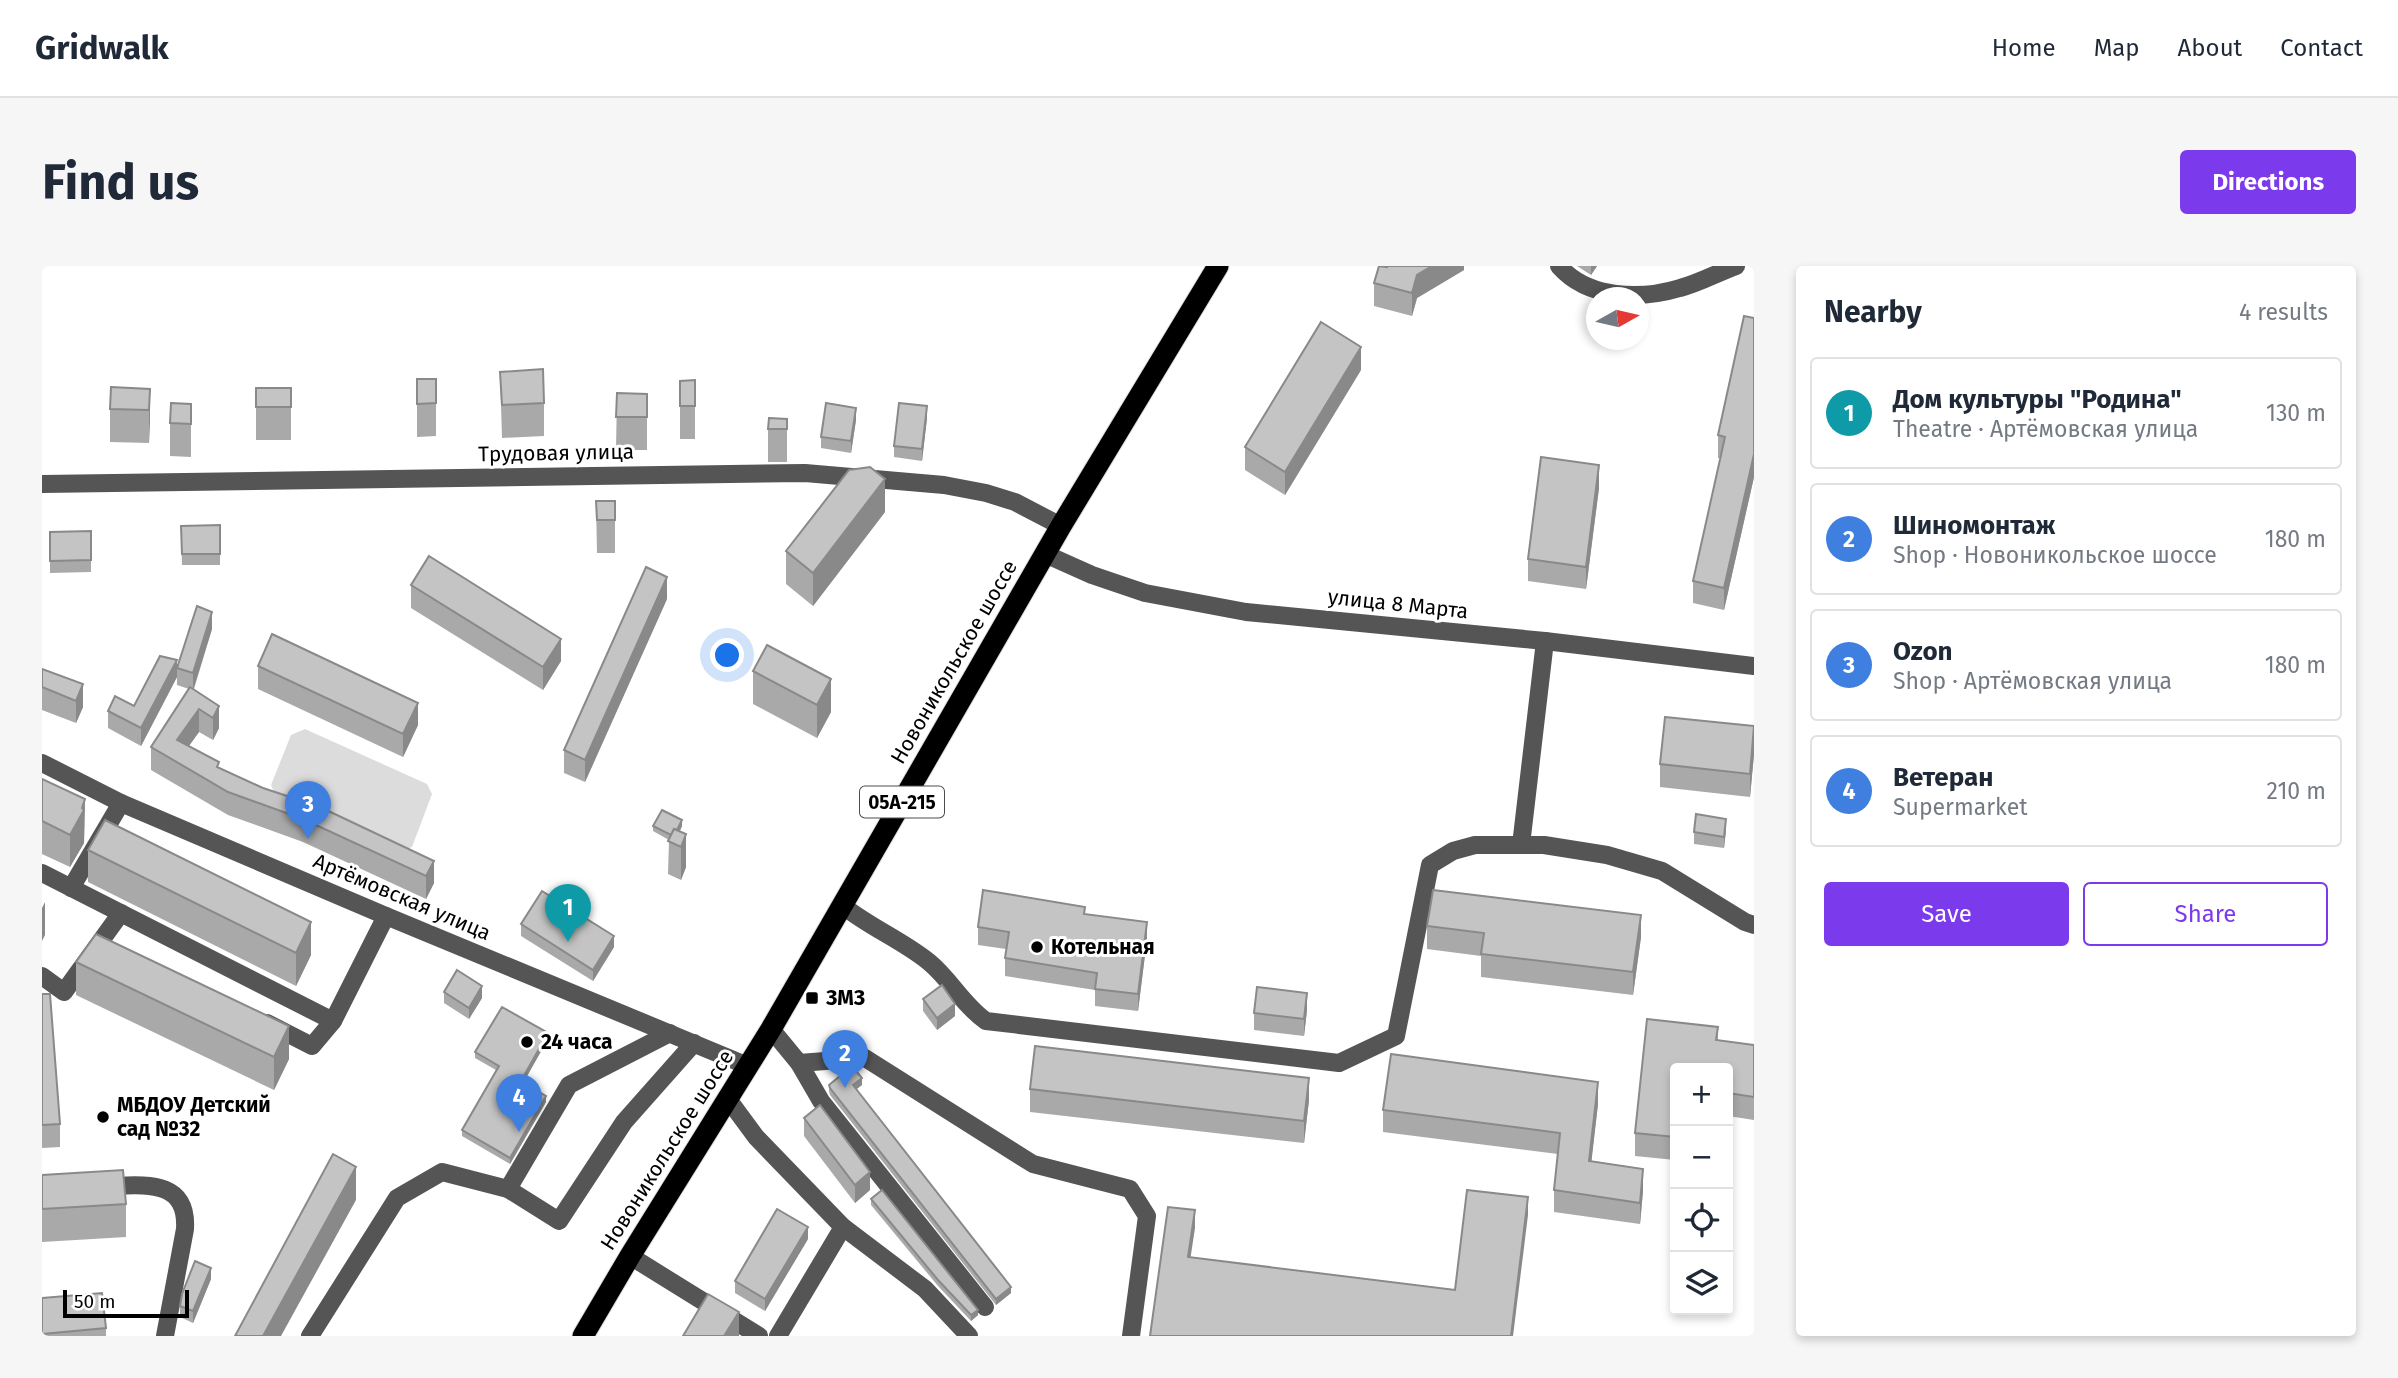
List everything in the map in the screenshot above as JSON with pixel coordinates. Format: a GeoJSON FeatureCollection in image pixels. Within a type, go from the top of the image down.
{"type":"FeatureCollection","features":[{"type":"Feature","properties":{"kind":"highway","name":"Новоникольское шоссе"},"geometry":{"type":"LineString","coordinates":[[583,1336],[771,1029],[1061,526],[1218,266]]}},
{"type":"Feature","properties":{"kind":"street"},"geometry":{"type":"LineString","coordinates":[[1559,266],[1595,291],[1637,296],[1680,288],[1736,266]]}},
{"type":"Feature","properties":{"kind":"street","name":"Трудовая улица"},"geometry":{"type":"LineString","coordinates":[[42,484],[805,473],[944,485],[986,493],[1014,502],[1061,526]]}},
{"type":"Feature","properties":{"kind":"street","name":"улица 8 Марта"},"geometry":{"type":"LineString","coordinates":[[1045,554],[1092,575],[1145,593],[1246,612],[1545,641],[1754,666]]}},
{"type":"Feature","properties":{"kind":"street"},"geometry":{"type":"LineString","coordinates":[[1521,845],[1545,641]]}},
{"type":"Feature","properties":{"kind":"street","name":"Артёмовская улица"},"geometry":{"type":"LineString","coordinates":[[42,763],[121,803],[748,1066]]}},
{"type":"Feature","properties":{"kind":"street"},"geometry":{"type":"LineString","coordinates":[[71,888],[121,803]]}},
{"type":"Feature","properties":{"kind":"street"},"geometry":{"type":"LineString","coordinates":[[842,905],[863,922],[932,964],[975,1014],[986,1021],[1339,1063],[1396,1035],[1430,865],[1453,851],[1475,845],[1544,845],[1607,855],[1662,871],[1754,925]]}},
{"type":"Feature","properties":{"kind":"street"},"geometry":{"type":"LineString","coordinates":[[42,873],[333,1021]]}},
{"type":"Feature","properties":{"kind":"street"},"geometry":{"type":"LineString","coordinates":[[42,976],[64,992],[109,941],[121,913]]}},
{"type":"Feature","properties":{"kind":"street"},"geometry":{"type":"LineString","coordinates":[[251,1015],[312,1046],[333,1021],[386,916]]}},
{"type":"Feature","properties":{"kind":"street"},"geometry":{"type":"LineString","coordinates":[[771,1029],[799,1063],[821,1101],[985,1307]]}},
{"type":"Feature","properties":{"kind":"street"},"geometry":{"type":"LineString","coordinates":[[508,1189],[569,1085],[670,1033]]}},
{"type":"Feature","properties":{"kind":"street"},"geometry":{"type":"LineString","coordinates":[[310,1336],[397,1198],[442,1172],[508,1189],[559,1221],[624,1122],[694,1043]]}},
{"type":"Feature","properties":{"kind":"street"},"geometry":{"type":"LineString","coordinates":[[799,1063],[866,1058],[1033,1164],[1129,1189],[1147,1216],[1131,1336]]}},
{"type":"Feature","properties":{"kind":"street"},"geometry":{"type":"LineString","coordinates":[[728,1099],[756,1137],[843,1227],[926,1289],[969,1336]]}},
{"type":"Feature","properties":{"kind":"street"},"geometry":{"type":"LineString","coordinates":[[81,1186],[157,1187],[178,1197],[183,1206],[185,1229],[164,1336]]}},
{"type":"Feature","properties":{"kind":"street"},"geometry":{"type":"LineString","coordinates":[[778,1336],[843,1227]]}},
{"type":"Feature","properties":{"kind":"street"},"geometry":{"type":"LineString","coordinates":[[630,1256],[759,1336]]}},
{"type":"Feature","properties":{"kind":"shaded area"},"geometry":{"type":"Polygon","coordinates":[[[305,729],[427,784],[432,794],[412,847],[395,854],[276,797],[271,785],[291,735],[305,729]]]}},
{"type":"Feature","properties":{"kind":"building"},"geometry":{"type":"Polygon","coordinates":[[[1379,266],[1432,266],[1417,275],[1412,293],[1374,283],[1379,266]]]}},
{"type":"Feature","properties":{"kind":"building"},"geometry":{"type":"Polygon","coordinates":[[[1744,316],[1754,318],[1754,454],[1724,588],[1693,581],[1725,437],[1718,435],[1744,316]]]}},
{"type":"Feature","properties":{"kind":"building"},"geometry":{"type":"Polygon","coordinates":[[[1321,322],[1361,347],[1285,472],[1245,447],[1321,322]]]}},
{"type":"Feature","properties":{"kind":"building"},"geometry":{"type":"Polygon","coordinates":[[[543,369],[544,403],[502,405],[500,372],[543,369]]]}},
{"type":"Feature","properties":{"kind":"building"},"geometry":{"type":"Polygon","coordinates":[[[417,379],[436,379],[436,403],[417,404],[417,379]]]}},
{"type":"Feature","properties":{"kind":"building"},"geometry":{"type":"Polygon","coordinates":[[[695,380],[695,406],[680,406],[680,381],[695,380]]]}},
{"type":"Feature","properties":{"kind":"building"},"geometry":{"type":"Polygon","coordinates":[[[111,387],[150,389],[149,410],[110,409],[111,387]]]}},
{"type":"Feature","properties":{"kind":"building"},"geometry":{"type":"Polygon","coordinates":[[[256,388],[291,388],[291,407],[256,407],[256,388]]]}},
{"type":"Feature","properties":{"kind":"building"},"geometry":{"type":"Polygon","coordinates":[[[617,393],[647,394],[647,417],[616,417],[617,393]]]}},
{"type":"Feature","properties":{"kind":"building"},"geometry":{"type":"Polygon","coordinates":[[[171,403],[191,404],[191,424],[170,423],[171,403]]]}},
{"type":"Feature","properties":{"kind":"building"},"geometry":{"type":"Polygon","coordinates":[[[826,403],[856,408],[851,441],[821,437],[826,403]]]}},
{"type":"Feature","properties":{"kind":"building"},"geometry":{"type":"Polygon","coordinates":[[[899,403],[927,406],[922,449],[894,446],[899,403]]]}},
{"type":"Feature","properties":{"kind":"building"},"geometry":{"type":"Polygon","coordinates":[[[769,418],[787,419],[787,429],[768,429],[769,418]]]}},
{"type":"Feature","properties":{"kind":"building"},"geometry":{"type":"Polygon","coordinates":[[[1541,457],[1599,465],[1586,567],[1528,559],[1541,457]]]}},
{"type":"Feature","properties":{"kind":"building"},"geometry":{"type":"Polygon","coordinates":[[[870,467],[885,479],[813,573],[786,551],[849,470],[870,467]]]}},
{"type":"Feature","properties":{"kind":"building"},"geometry":{"type":"Polygon","coordinates":[[[596,501],[615,501],[615,520],[597,520],[596,501]]]}},
{"type":"Feature","properties":{"kind":"building"},"geometry":{"type":"Polygon","coordinates":[[[220,525],[220,554],[182,554],[181,526],[220,525]]]}},
{"type":"Feature","properties":{"kind":"building"},"geometry":{"type":"Polygon","coordinates":[[[91,531],[91,560],[50,561],[50,532],[91,531]]]}},
{"type":"Feature","properties":{"kind":"building"},"geometry":{"type":"Polygon","coordinates":[[[429,556],[561,639],[543,667],[411,585],[429,556]]]}},
{"type":"Feature","properties":{"kind":"building"},"geometry":{"type":"Polygon","coordinates":[[[646,567],[667,577],[585,760],[564,750],[646,567]]]}},
{"type":"Feature","properties":{"kind":"building"},"geometry":{"type":"Polygon","coordinates":[[[197,606],[212,612],[193,673],[177,668],[197,606]]]}},
{"type":"Feature","properties":{"kind":"building"},"geometry":{"type":"Polygon","coordinates":[[[272,634],[418,703],[403,734],[258,666],[272,634]]]}},
{"type":"Feature","properties":{"kind":"building"},"geometry":{"type":"Polygon","coordinates":[[[767,645],[831,679],[817,705],[753,671],[767,645]]]}},
{"type":"Feature","properties":{"kind":"building"},"geometry":{"type":"Polygon","coordinates":[[[160,656],[177,660],[141,728],[108,711],[115,696],[134,706],[160,656]]]}},
{"type":"Feature","properties":{"kind":"building"},"geometry":{"type":"Polygon","coordinates":[[[42,669],[83,684],[76,701],[42,687],[42,669]]]}},
{"type":"Feature","properties":{"kind":"building"},"geometry":{"type":"Polygon","coordinates":[[[190,687],[219,706],[213,718],[199,709],[177,740],[219,762],[217,767],[263,788],[320,807],[434,861],[426,876],[303,819],[228,792],[151,747],[190,687]]]}},
{"type":"Feature","properties":{"kind":"building"},"geometry":{"type":"Polygon","coordinates":[[[1665,717],[1754,726],[1750,774],[1660,764],[1665,717]]]}},
{"type":"Feature","properties":{"kind":"building"},"geometry":{"type":"Polygon","coordinates":[[[42,779],[85,799],[82,808],[84,810],[70,835],[42,821],[42,779]]]}},
{"type":"Feature","properties":{"kind":"building"},"geometry":{"type":"Polygon","coordinates":[[[662,810],[682,820],[671,835],[653,826],[662,810]]]}},
{"type":"Feature","properties":{"kind":"building"},"geometry":{"type":"Polygon","coordinates":[[[1696,814],[1726,819],[1724,837],[1694,832],[1696,814]]]}},
{"type":"Feature","properties":{"kind":"building"},"geometry":{"type":"Polygon","coordinates":[[[105,820],[311,922],[296,953],[88,850],[105,820]]]}},
{"type":"Feature","properties":{"kind":"building"},"geometry":{"type":"Polygon","coordinates":[[[674,829],[686,834],[681,847],[668,841],[674,829]]]}},
{"type":"Feature","properties":{"kind":"building"},"geometry":{"type":"Polygon","coordinates":[[[983,890],[1085,907],[1084,914],[1147,922],[1138,994],[1095,989],[1097,973],[1005,958],[1009,932],[978,927],[983,890]]]}},
{"type":"Feature","properties":{"kind":"building"},"geometry":{"type":"Polygon","coordinates":[[[1433,890],[1641,915],[1633,972],[1481,954],[1484,933],[1427,926],[1433,890]]]}},
{"type":"Feature","properties":{"kind":"building"},"geometry":{"type":"Polygon","coordinates":[[[542,891],[614,936],[593,970],[521,924],[542,891]]]}},
{"type":"Feature","properties":{"kind":"building"},"geometry":{"type":"Polygon","coordinates":[[[96,934],[289,1026],[274,1057],[76,962],[96,934]]]}},
{"type":"Feature","properties":{"kind":"building"},"geometry":{"type":"Polygon","coordinates":[[[457,970],[482,986],[469,1008],[444,992],[457,970]]]}},
{"type":"Feature","properties":{"kind":"building"},"geometry":{"type":"Polygon","coordinates":[[[942,985],[955,1004],[937,1018],[923,999],[942,985]]]}},
{"type":"Feature","properties":{"kind":"building"},"geometry":{"type":"Polygon","coordinates":[[[1257,987],[1307,993],[1304,1019],[1254,1013],[1257,987]]]}},
{"type":"Feature","properties":{"kind":"building"},"geometry":{"type":"Polygon","coordinates":[[[42,994],[50,994],[60,1124],[42,1125],[42,994]]]}},
{"type":"Feature","properties":{"kind":"building"},"geometry":{"type":"Polygon","coordinates":[[[502,1007],[548,1033],[521,1081],[546,1096],[510,1158],[462,1130],[499,1066],[475,1052],[502,1007]]]}},
{"type":"Feature","properties":{"kind":"building"},"geometry":{"type":"Polygon","coordinates":[[[1647,1019],[1718,1027],[1716,1040],[1754,1045],[1754,1097],[1733,1094],[1733,1063],[1670,1063],[1670,1136],[1635,1133],[1647,1019]]]}},
{"type":"Feature","properties":{"kind":"building"},"geometry":{"type":"Polygon","coordinates":[[[1035,1046],[1309,1078],[1304,1121],[1030,1089],[1035,1046]]]}},
{"type":"Feature","properties":{"kind":"building"},"geometry":{"type":"Polygon","coordinates":[[[1391,1054],[1598,1082],[1589,1161],[1643,1169],[1640,1203],[1554,1190],[1560,1133],[1383,1110],[1391,1054]]]}},
{"type":"Feature","properties":{"kind":"building"},"geometry":{"type":"Polygon","coordinates":[[[852,1066],[862,1078],[853,1085],[1011,1287],[996,1299],[830,1088],[829,1085],[852,1066]]]}},
{"type":"Feature","properties":{"kind":"building"},"geometry":{"type":"Polygon","coordinates":[[[820,1105],[870,1172],[855,1185],[804,1118],[820,1105]]]}},
{"type":"Feature","properties":{"kind":"building"},"geometry":{"type":"Polygon","coordinates":[[[333,1154],[356,1167],[263,1336],[235,1336],[333,1154]]]}},
{"type":"Feature","properties":{"kind":"building"},"geometry":{"type":"Polygon","coordinates":[[[123,1170],[126,1204],[42,1209],[42,1175],[123,1170]]]}},
{"type":"Feature","properties":{"kind":"building"},"geometry":{"type":"Polygon","coordinates":[[[882,1190],[978,1310],[971,1315],[938,1280],[871,1199],[882,1190]]]}},
{"type":"Feature","properties":{"kind":"building"},"geometry":{"type":"Polygon","coordinates":[[[1467,1190],[1528,1197],[1511,1336],[1150,1336],[1168,1207],[1195,1210],[1188,1257],[1455,1290],[1467,1190]]]}},
{"type":"Feature","properties":{"kind":"building"},"geometry":{"type":"Polygon","coordinates":[[[777,1209],[808,1227],[765,1299],[735,1281],[777,1209]]]}},
{"type":"Feature","properties":{"kind":"building"},"geometry":{"type":"Polygon","coordinates":[[[195,1261],[211,1268],[193,1311],[180,1306],[195,1261]]]}},
{"type":"Feature","properties":{"kind":"building"},"geometry":{"type":"Polygon","coordinates":[[[102,1293],[106,1328],[42,1334],[42,1298],[102,1293]]]}},
{"type":"Feature","properties":{"kind":"building"},"geometry":{"type":"Polygon","coordinates":[[[708,1294],[739,1312],[724,1336],[683,1336],[708,1294]]]}},
{"type":"Feature","properties":{"kind":"place","name":"Ozon"},"geometry":{"type":"Point","coordinates":[308,839]}},
{"type":"Feature","properties":{"kind":"place","name":"Дом культуры \"Родина\""},"geometry":{"type":"Point","coordinates":[568,942]}},
{"type":"Feature","properties":{"kind":"place","name":"Котельная"},"geometry":{"type":"Point","coordinates":[1037,947]}},
{"type":"Feature","properties":{"kind":"place","name":"ЗМЗ"},"geometry":{"type":"Point","coordinates":[812,998]}},
{"type":"Feature","properties":{"kind":"place","name":"24 часа"},"geometry":{"type":"Point","coordinates":[527,1042]}},
{"type":"Feature","properties":{"kind":"place","name":"Шиномонтаж"},"geometry":{"type":"Point","coordinates":[845,1088]}},
{"type":"Feature","properties":{"kind":"place","name":"МБДОУ Детский сад №32"},"geometry":{"type":"Point","coordinates":[103,1117]}},
{"type":"Feature","properties":{"kind":"place","name":"Ветеран"},"geometry":{"type":"Point","coordinates":[519,1132]}}]}
